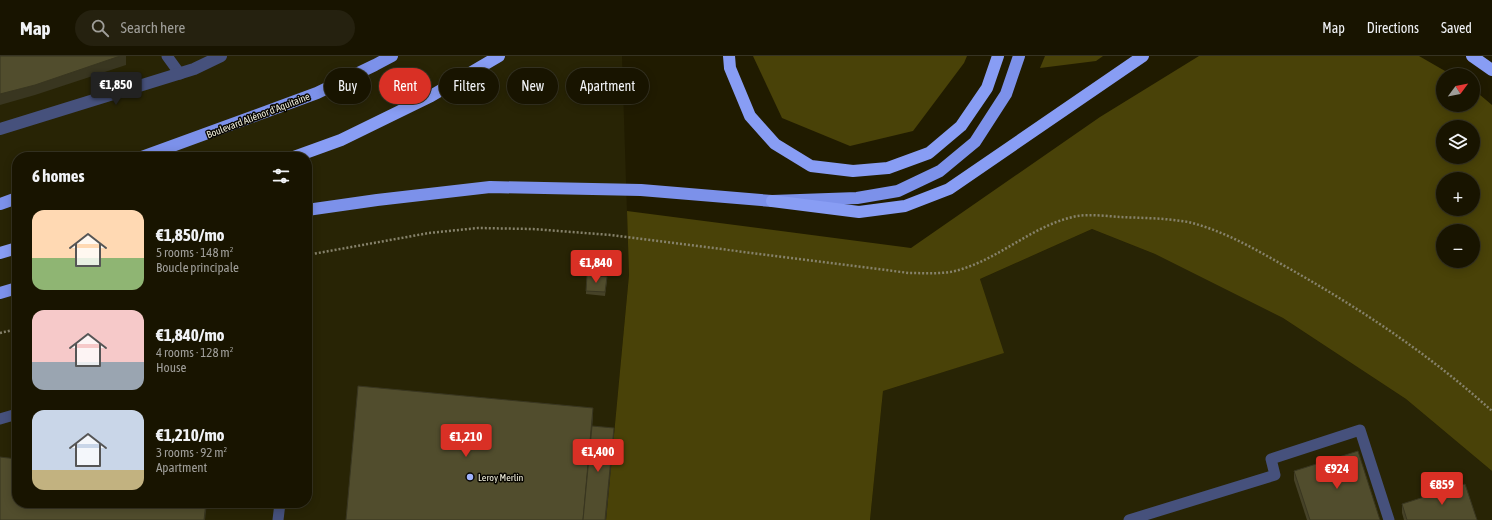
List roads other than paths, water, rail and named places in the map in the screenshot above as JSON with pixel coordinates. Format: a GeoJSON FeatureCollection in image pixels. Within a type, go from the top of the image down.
{"type":"FeatureCollection","features":[{"type":"Feature","properties":{"kind":"highway","name":"Boulevard Aliénor d'Aquitaine"},"geometry":{"type":"LineString","coordinates":[[156,152],[317,93],[392,56]]}},
{"type":"Feature","properties":{"kind":"highway"},"geometry":{"type":"LineString","coordinates":[[308,152],[341,140],[431,96],[499,56]]}},
{"type":"Feature","properties":{"kind":"highway"},"geometry":{"type":"LineString","coordinates":[[729,56],[730,68],[750,116],[775,144],[811,166],[853,171],[888,168],[929,153],[961,126],[987,88],[998,56]]}},
{"type":"Feature","properties":{"kind":"highway"},"geometry":{"type":"LineString","coordinates":[[772,201],[857,198],[898,191],[940,171],[975,142],[1006,94],[1019,56]]}},
{"type":"Feature","properties":{"kind":"highway"},"geometry":{"type":"LineString","coordinates":[[312,209],[490,187],[641,190],[772,201],[859,212],[905,206],[949,189],[1143,56]]}},
{"type":"Feature","properties":{"kind":"highway"},"geometry":{"type":"LineString","coordinates":[[1472,56],[1492,70]]}},
{"type":"Feature","properties":{"kind":"highway"},"geometry":{"type":"LineString","coordinates":[[0,204],[12,200]]}},
{"type":"Feature","properties":{"kind":"highway"},"geometry":{"type":"LineString","coordinates":[[0,253],[12,249]]}},
{"type":"Feature","properties":{"kind":"highway"},"geometry":{"type":"LineString","coordinates":[[0,293],[12,289]]}},
{"type":"Feature","properties":{"kind":"street"},"geometry":{"type":"LineString","coordinates":[[0,129],[180,74],[221,56]]}},
{"type":"Feature","properties":{"kind":"lane"},"geometry":{"type":"LineString","coordinates":[[167,56],[180,74]]}},
{"type":"Feature","properties":{"kind":"lane"},"geometry":{"type":"LineString","coordinates":[[0,419],[12,415]]}},
{"type":"Feature","properties":{"kind":"lane"},"geometry":{"type":"LineString","coordinates":[[1129,520],[1275,475],[1271,459],[1360,430],[1389,520]]}},
{"type":"Feature","properties":{"kind":"lane"},"geometry":{"type":"LineString","coordinates":[[278,520],[279,508]]}},
{"type":"Feature","properties":{"kind":"place","name":"Leroy Merlin"},"geometry":{"type":"Point","coordinates":[470,477]}}]}
